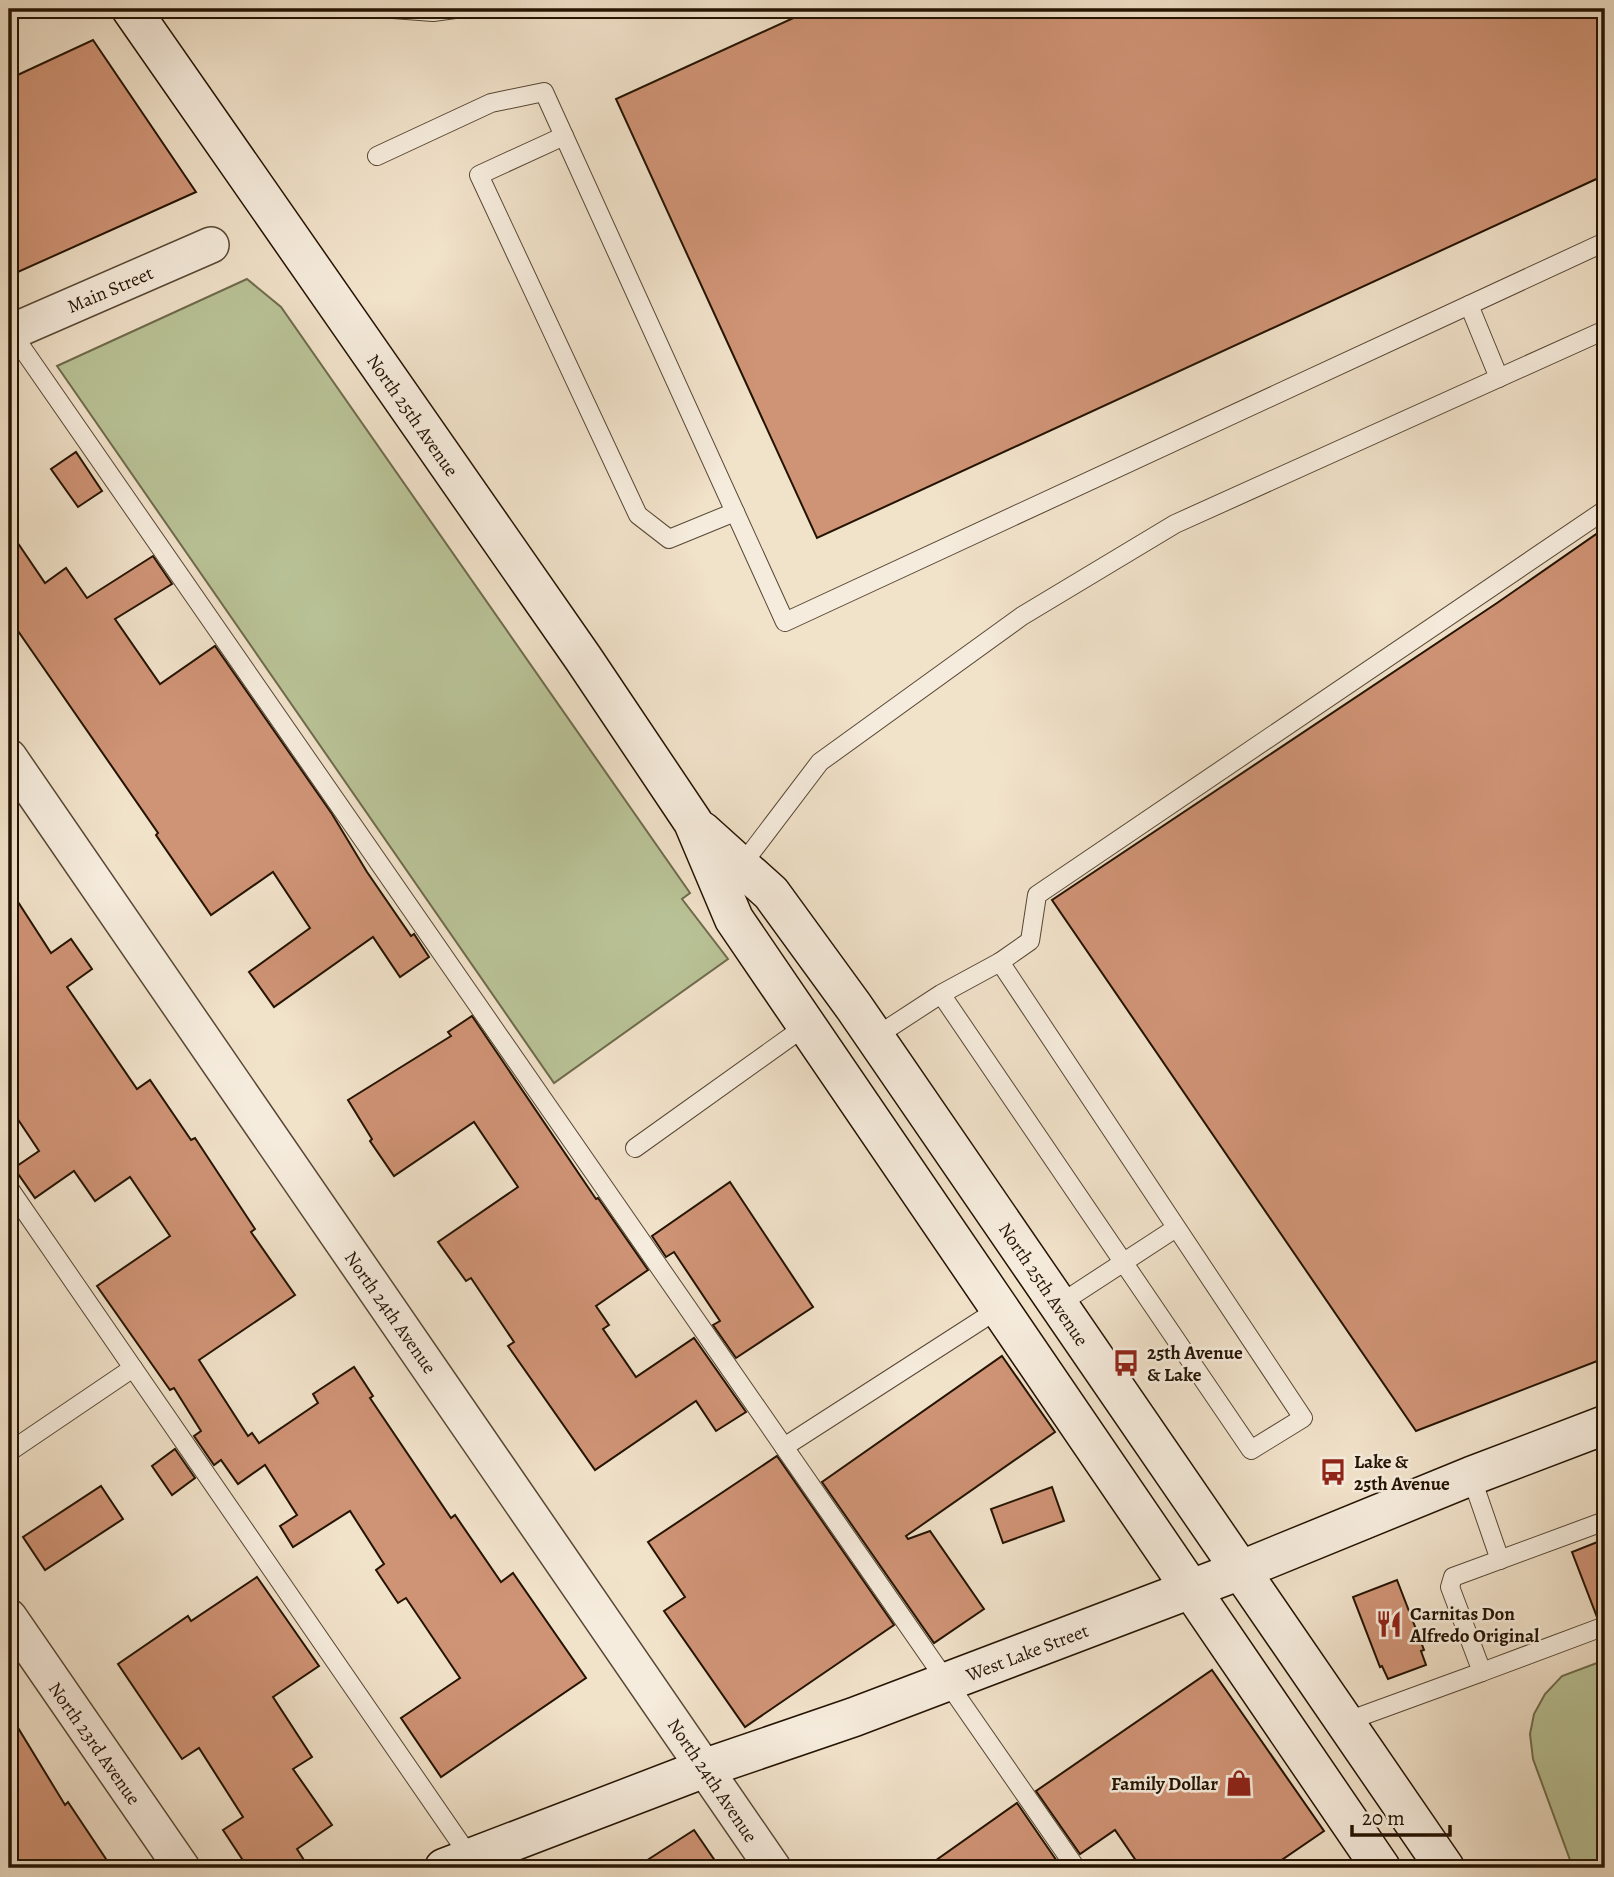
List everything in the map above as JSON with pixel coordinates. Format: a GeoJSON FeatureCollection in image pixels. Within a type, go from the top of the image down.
{"type":"FeatureCollection","features":[{"type":"Feature","properties":{"kind":"main road","name":"North 25th Avenue"},"geometry":{"type":"LineString","coordinates":[[131,9],[583,659],[693,822],[734,919],[1381,1868]]}},
{"type":"Feature","properties":{"kind":"main road","name":"North 25th Avenue"},"geometry":{"type":"LineString","coordinates":[[693,822],[771,893],[874,1037],[1445,1868]]}},
{"type":"Feature","properties":{"kind":"main road","name":"West Lake Street"},"geometry":{"type":"LineString","coordinates":[[465,1865],[705,1768],[854,1717],[1241,1570],[1471,1476],[1605,1425]]}},
{"type":"Feature","properties":{"kind":"street","name":"Main Street"},"geometry":{"type":"LineString","coordinates":[[10,332],[211,245]]}},
{"type":"Feature","properties":{"kind":"street","name":"North 24th Avenue"},"geometry":{"type":"LineString","coordinates":[[9,757],[773,1868]]}},
{"type":"Feature","properties":{"kind":"street","name":"North 23rd Avenue"},"geometry":{"type":"LineString","coordinates":[[9,1618],[182,1868]]}},
{"type":"Feature","properties":{"kind":"lane"},"geometry":{"type":"LineString","coordinates":[[393,9],[433,12],[455,9]]}},
{"type":"Feature","properties":{"kind":"lane"},"geometry":{"type":"LineString","coordinates":[[377,156],[491,103],[544,92],[785,622],[1605,242]]}},
{"type":"Feature","properties":{"kind":"lane"},"geometry":{"type":"LineString","coordinates":[[564,136],[479,175],[638,515],[668,539],[735,512]]}},
{"type":"Feature","properties":{"kind":"lane"},"geometry":{"type":"LineString","coordinates":[[1469,305],[1499,378]]}},
{"type":"Feature","properties":{"kind":"lane"},"geometry":{"type":"LineString","coordinates":[[741,866],[820,762],[1022,616],[1175,524],[1605,330]]}},
{"type":"Feature","properties":{"kind":"lane"},"geometry":{"type":"LineString","coordinates":[[10,332],[1076,1868]]}},
{"type":"Feature","properties":{"kind":"lane"},"geometry":{"type":"LineString","coordinates":[[874,1037],[941,994],[1000,962],[1030,941],[1037,895],[1605,510]]}},
{"type":"Feature","properties":{"kind":"lane"},"geometry":{"type":"LineString","coordinates":[[941,994],[1251,1450],[1303,1418],[1000,962]]}},
{"type":"Feature","properties":{"kind":"lane"},"geometry":{"type":"LineString","coordinates":[[635,1148],[807,1025]]}},
{"type":"Feature","properties":{"kind":"lane"},"geometry":{"type":"LineString","coordinates":[[9,1188],[133,1368],[465,1865]]}},
{"type":"Feature","properties":{"kind":"lane"},"geometry":{"type":"LineString","coordinates":[[1058,1305],[1176,1228]]}},
{"type":"Feature","properties":{"kind":"lane"},"geometry":{"type":"LineString","coordinates":[[784,1447],[1000,1308]]}},
{"type":"Feature","properties":{"kind":"lane"},"geometry":{"type":"LineString","coordinates":[[9,1452],[133,1368]]}},
{"type":"Feature","properties":{"kind":"lane"},"geometry":{"type":"LineString","coordinates":[[1471,1476],[1500,1560]]}},
{"type":"Feature","properties":{"kind":"lane"},"geometry":{"type":"LineString","coordinates":[[1482,1672],[1450,1587],[1453,1577],[1605,1521]]}},
{"type":"Feature","properties":{"kind":"lane"},"geometry":{"type":"LineString","coordinates":[[1345,1721],[1605,1626]]}},
{"type":"Feature","properties":{"kind":"green space"},"geometry":{"type":"Polygon","coordinates":[[[247,279],[281,307],[690,893],[682,899],[728,959],[554,1083],[57,366],[247,279]]]}},
{"type":"Feature","properties":{"kind":"green space"},"geometry":{"type":"Polygon","coordinates":[[[1605,1660],[1605,1868],[1573,1868],[1533,1759],[1530,1734],[1534,1714],[1545,1694],[1562,1676],[1605,1660]]]}},
{"type":"Feature","properties":{"kind":"building"},"geometry":{"type":"Polygon","coordinates":[[[813,9],[1605,9],[1605,175],[817,538],[616,99],[813,9]]]}},
{"type":"Feature","properties":{"kind":"building"},"geometry":{"type":"Polygon","coordinates":[[[93,40],[196,192],[9,276],[9,79],[93,40]]]}},
{"type":"Feature","properties":{"kind":"building"},"geometry":{"type":"Polygon","coordinates":[[[76,452],[102,491],[78,507],[51,469],[76,452]]]}},
{"type":"Feature","properties":{"kind":"building"},"geometry":{"type":"Polygon","coordinates":[[[1605,528],[1605,1358],[1416,1431],[1052,900],[1605,528]]]}},
{"type":"Feature","properties":{"kind":"building"},"geometry":{"type":"Polygon","coordinates":[[[9,530],[45,583],[66,568],[87,598],[153,556],[172,584],[115,619],[160,684],[215,646],[332,814],[367,872],[411,936],[414,934],[429,957],[400,977],[373,937],[274,1007],[249,972],[310,928],[273,872],[211,915],[156,835],[158,833],[9,618],[9,530]]]}},
{"type":"Feature","properties":{"kind":"building"},"geometry":{"type":"Polygon","coordinates":[[[9,888],[51,953],[71,939],[92,969],[67,987],[137,1089],[150,1080],[191,1140],[195,1138],[255,1229],[251,1232],[295,1295],[199,1360],[248,1436],[252,1433],[259,1443],[318,1403],[313,1394],[354,1367],[373,1396],[370,1398],[451,1518],[455,1515],[501,1582],[513,1573],[586,1678],[441,1777],[401,1718],[460,1678],[406,1598],[398,1603],[376,1570],[384,1564],[350,1511],[293,1547],[280,1526],[297,1515],[265,1465],[238,1484],[221,1460],[214,1465],[194,1436],[201,1431],[174,1388],[170,1390],[97,1286],[170,1236],[130,1177],[95,1201],[74,1171],[35,1198],[14,1168],[39,1151],[9,1106],[9,888]]]}},
{"type":"Feature","properties":{"kind":"building"},"geometry":{"type":"Polygon","coordinates":[[[472,1016],[596,1199],[598,1198],[648,1270],[596,1306],[609,1325],[603,1329],[636,1377],[694,1338],[746,1412],[716,1431],[696,1401],[595,1470],[508,1346],[514,1342],[471,1278],[466,1281],[438,1242],[518,1187],[474,1122],[394,1176],[370,1141],[372,1139],[348,1100],[451,1036],[448,1032],[472,1016]]]}},
{"type":"Feature","properties":{"kind":"building"},"geometry":{"type":"Polygon","coordinates":[[[730,1182],[813,1307],[736,1358],[713,1325],[720,1321],[674,1252],[666,1257],[652,1236],[730,1182]]]}},
{"type":"Feature","properties":{"kind":"building"},"geometry":{"type":"Polygon","coordinates":[[[1002,1356],[1055,1432],[906,1536],[908,1539],[930,1531],[984,1609],[934,1643],[822,1482],[1002,1356]]]}},
{"type":"Feature","properties":{"kind":"building"},"geometry":{"type":"Polygon","coordinates":[[[175,1449],[195,1478],[172,1495],[152,1466],[175,1449]]]}},
{"type":"Feature","properties":{"kind":"building"},"geometry":{"type":"Polygon","coordinates":[[[777,1456],[894,1625],[745,1727],[664,1611],[685,1597],[648,1542],[777,1456]]]}},
{"type":"Feature","properties":{"kind":"building"},"geometry":{"type":"Polygon","coordinates":[[[101,1486],[123,1519],[45,1570],[23,1537],[101,1486]]]}},
{"type":"Feature","properties":{"kind":"building"},"geometry":{"type":"Polygon","coordinates":[[[1052,1487],[1064,1521],[1003,1543],[991,1509],[1052,1487]]]}},
{"type":"Feature","properties":{"kind":"building"},"geometry":{"type":"Polygon","coordinates":[[[1605,1539],[1605,1615],[1597,1617],[1572,1552],[1605,1539]]]}},
{"type":"Feature","properties":{"kind":"building"},"geometry":{"type":"Polygon","coordinates":[[[257,1577],[319,1666],[273,1697],[312,1757],[293,1769],[332,1825],[297,1849],[309,1868],[248,1868],[223,1830],[243,1817],[199,1748],[182,1759],[118,1664],[188,1616],[191,1621],[257,1577]]]}},
{"type":"Feature","properties":{"kind":"building","name":"Carnitas Don Alfredo Original"},"geometry":{"type":"Polygon","coordinates":[[[1397,1580],[1424,1650],[1421,1651],[1426,1665],[1388,1679],[1382,1666],[1380,1667],[1353,1597],[1397,1580]]]}},
{"type":"Feature","properties":{"kind":"building"},"geometry":{"type":"Polygon","coordinates":[[[1212,1670],[1324,1831],[1270,1868],[1141,1868],[1115,1830],[1080,1854],[1036,1791],[1212,1670]]]}},
{"type":"Feature","properties":{"kind":"building"},"geometry":{"type":"Polygon","coordinates":[[[9,1713],[65,1805],[68,1802],[112,1868],[17,1868],[9,1856],[9,1713]]]}},
{"type":"Feature","properties":{"kind":"building"},"geometry":{"type":"Polygon","coordinates":[[[1017,1803],[1061,1867],[925,1868],[1017,1803]]]}},
{"type":"Feature","properties":{"kind":"building"},"geometry":{"type":"Polygon","coordinates":[[[694,1830],[720,1868],[635,1868],[694,1830]]]}},
{"type":"Feature","properties":{"kind":"place","name":"25th Avenue & Lake"},"geometry":{"type":"Point","coordinates":[1126,1363]}},
{"type":"Feature","properties":{"kind":"place","name":"Lake & 25th Avenue"},"geometry":{"type":"Point","coordinates":[1333,1472]}},
{"type":"Feature","properties":{"kind":"place","name":"Carnitas Don Alfredo Original"},"geometry":{"type":"Point","coordinates":[1389,1624]}},
{"type":"Feature","properties":{"kind":"place","name":"Family Dollar"},"geometry":{"type":"Point","coordinates":[1239,1783]}}]}
